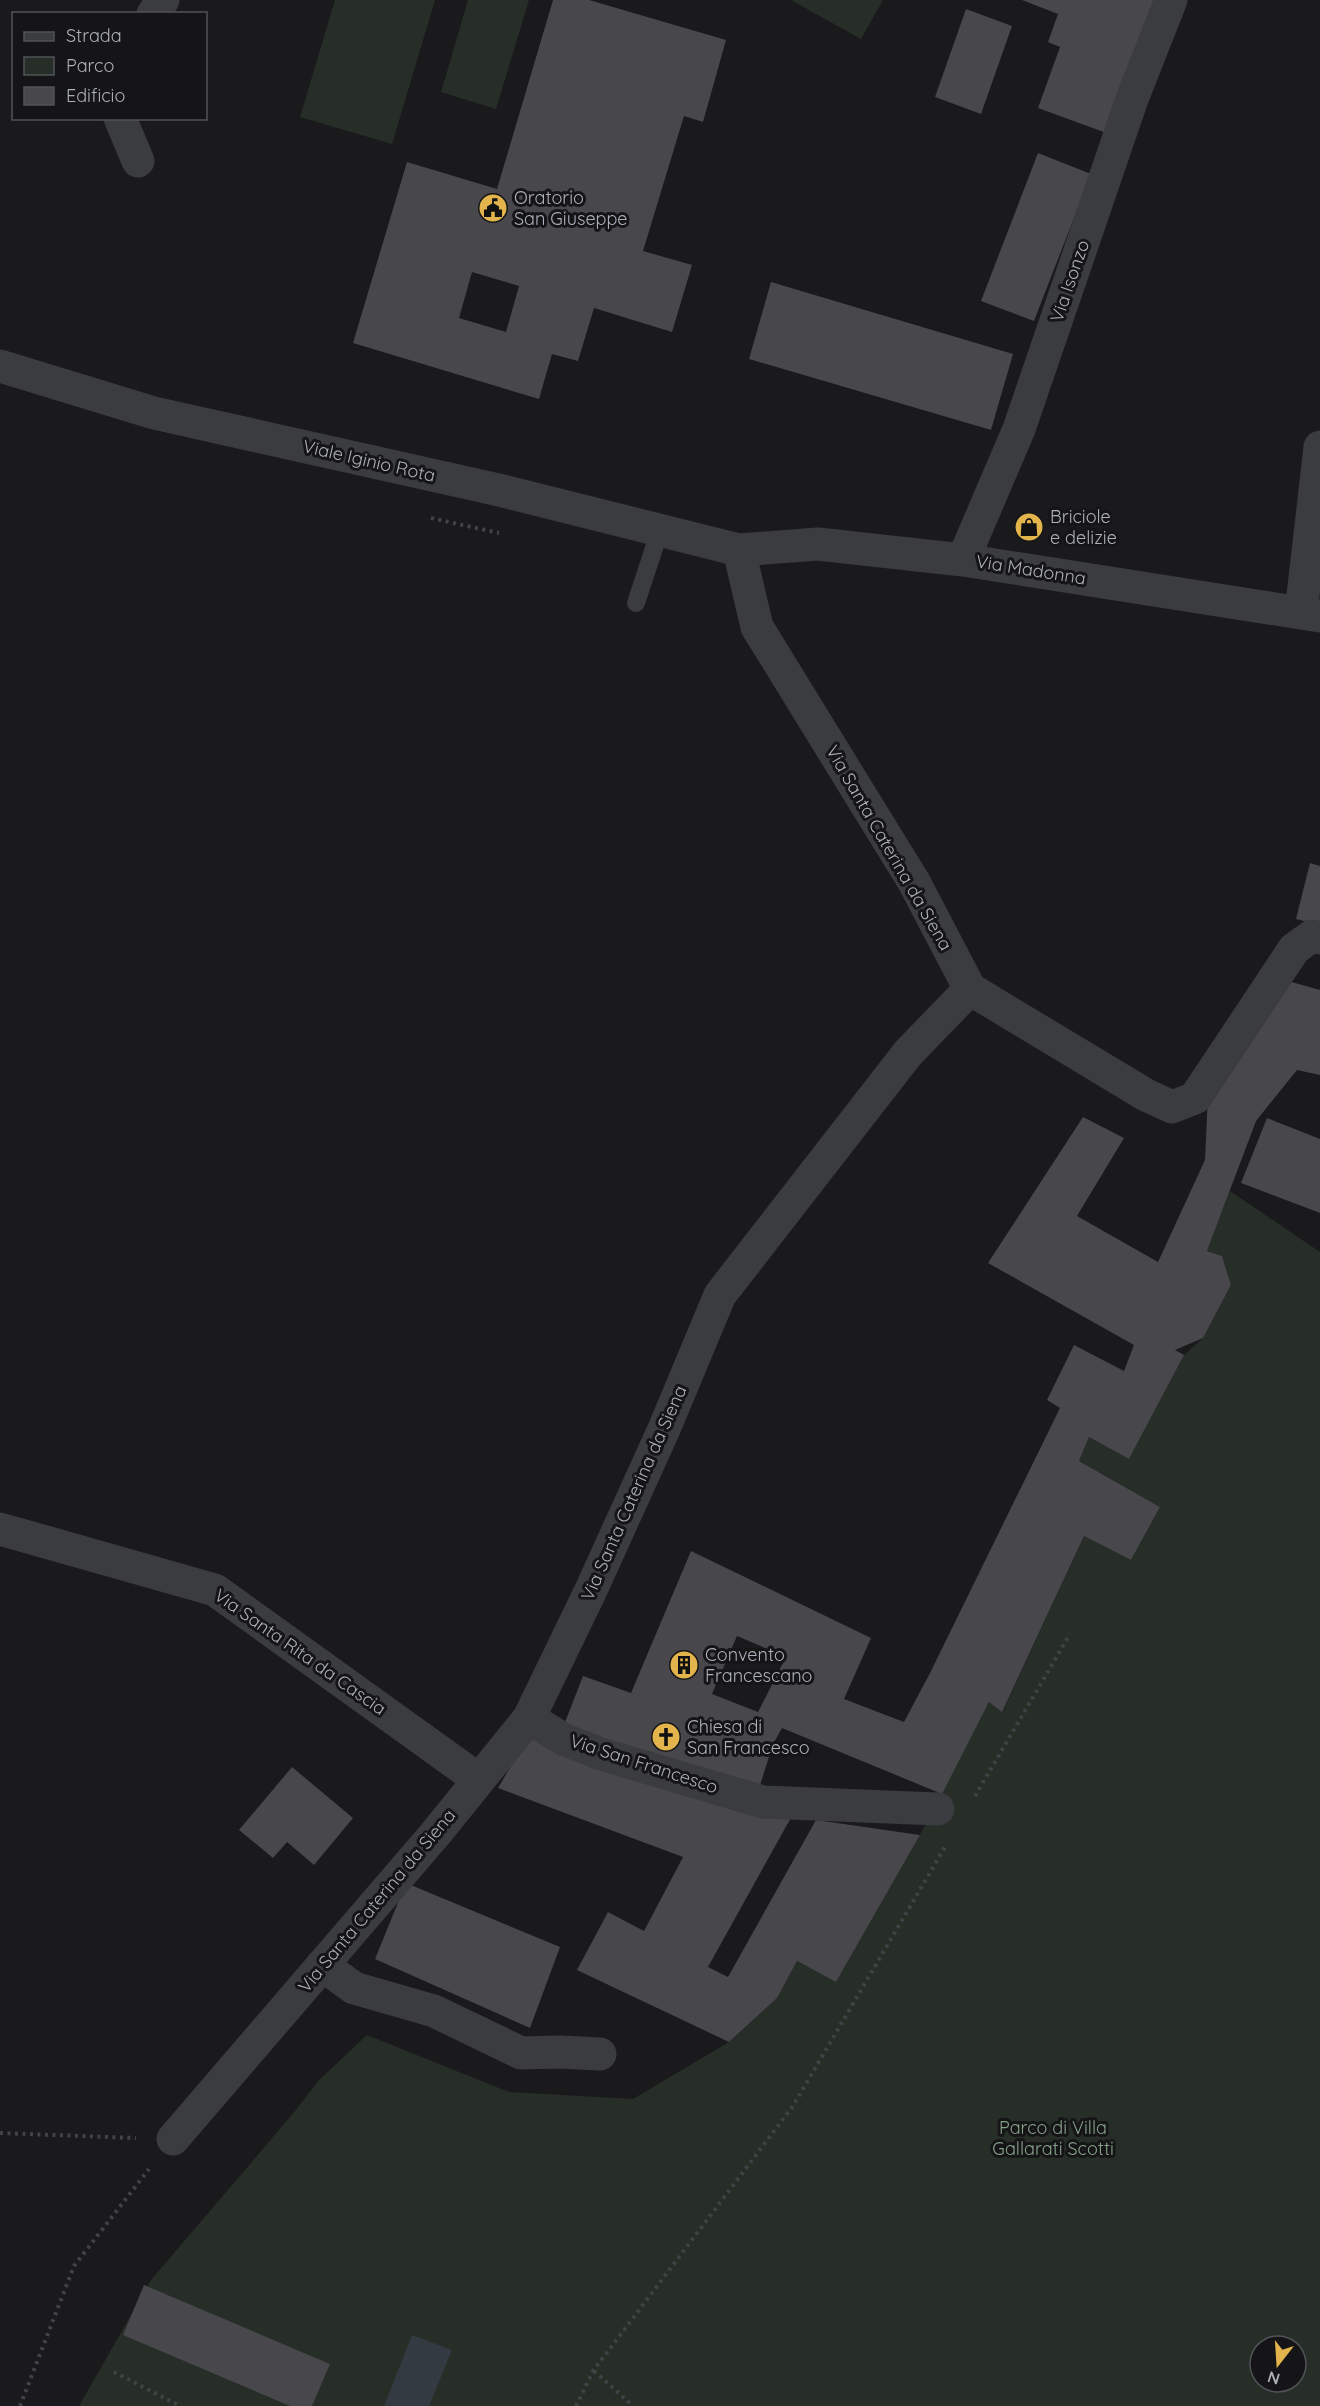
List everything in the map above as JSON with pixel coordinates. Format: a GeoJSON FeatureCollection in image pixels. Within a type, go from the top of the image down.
{"type":"FeatureCollection","features":[{"type":"Feature","properties":{"kind":"street","name":"Via Isonzo"},"geometry":{"type":"LineString","coordinates":[[963,560],[1019,429],[1132,99],[1171,0]]}},
{"type":"Feature","properties":{"kind":"street"},"geometry":{"type":"LineString","coordinates":[[121,120],[138,161]]}},
{"type":"Feature","properties":{"kind":"street","name":"Viale Iginio Rota"},"geometry":{"type":"LineString","coordinates":[[0,366],[154,413],[487,487],[740,550]]}},
{"type":"Feature","properties":{"kind":"street"},"geometry":{"type":"LineString","coordinates":[[1310,615],[1320,447]]}},
{"type":"Feature","properties":{"kind":"street","name":"Via Madonna"},"geometry":{"type":"LineString","coordinates":[[740,550],[818,544],[963,560],[1310,615]]}},
{"type":"Feature","properties":{"kind":"street","name":"Via Santa Caterina da Siena"},"geometry":{"type":"LineString","coordinates":[[173,2139],[479,1780],[529,1718],[591,1590],[664,1429],[720,1295],[909,1053],[970,989],[914,882],[757,627],[740,550]]}},
{"type":"Feature","properties":{"kind":"street"},"geometry":{"type":"LineString","coordinates":[[970,989],[1146,1095],[1172,1107],[1195,1098],[1294,949],[1312,936],[1320,938]]}},
{"type":"Feature","properties":{"kind":"street","name":"Via Santa Rita da Cascia"},"geometry":{"type":"LineString","coordinates":[[0,1529],[215,1590],[479,1780]]}},
{"type":"Feature","properties":{"kind":"street","name":"Via San Francesco"},"geometry":{"type":"LineString","coordinates":[[529,1718],[563,1739],[601,1754],[763,1802],[938,1809]]}},
{"type":"Feature","properties":{"kind":"street"},"geometry":{"type":"LineString","coordinates":[[322,1965],[354,1988],[434,2011],[521,2053],[560,2052],[600,2055]]}},
{"type":"Feature","properties":{"kind":"lane"},"geometry":{"type":"LineString","coordinates":[[636,603],[660,531]]}},
{"type":"Feature","properties":{"kind":"path"},"geometry":{"type":"LineString","coordinates":[[974,1798],[1070,1634]]}},
{"type":"Feature","properties":{"kind":"path"},"geometry":{"type":"LineString","coordinates":[[576,2406],[593,2371],[794,2106],[950,1839]]}},
{"type":"Feature","properties":{"kind":"path"},"geometry":{"type":"LineString","coordinates":[[0,2133],[173,2139]]}},
{"type":"Feature","properties":{"kind":"path"},"geometry":{"type":"LineString","coordinates":[[20,2406],[74,2266],[173,2139]]}},
{"type":"Feature","properties":{"kind":"path"},"geometry":{"type":"LineString","coordinates":[[593,2371],[633,2406]]}},
{"type":"Feature","properties":{"kind":"path"},"geometry":{"type":"LineString","coordinates":[[114,2372],[180,2406]]}},
{"type":"Feature","properties":{"kind":"green space"},"geometry":{"type":"Polygon","coordinates":[[[335,0],[435,0],[392,144],[300,117],[335,0]]]}},
{"type":"Feature","properties":{"kind":"green space"},"geometry":{"type":"Polygon","coordinates":[[[468,0],[529,0],[496,109],[441,92],[468,0]]]}},
{"type":"Feature","properties":{"kind":"green space"},"geometry":{"type":"Polygon","coordinates":[[[791,0],[883,0],[861,39],[791,0]]]}},
{"type":"Feature","properties":{"kind":"green space","name":"Parco di Villa Gallarati Scotti"},"geometry":{"type":"Polygon","coordinates":[[[1230,1191],[1320,1252],[1320,2406],[79,2406],[151,2280],[319,2080],[367,2035],[509,2092],[633,2099],[729,2042],[777,1998],[797,1961],[836,1982],[920,1835],[989,1702],[1003,1711],[1084,1536],[1131,1560],[1160,1507],[1079,1461],[1089,1437],[1129,1459],[1184,1355],[1203,1338],[1231,1285],[1222,1256],[1207,1251],[1230,1191]]]}},
{"type":"Feature","properties":{"kind":"shaded area"},"geometry":{"type":"Polygon","coordinates":[[[412,2335],[452,2350],[429,2406],[384,2406],[412,2335]]]}},
{"type":"Feature","properties":{"kind":"building"},"geometry":{"type":"Polygon","coordinates":[[[553,0],[589,0],[726,40],[703,122],[684,116],[643,251],[692,265],[672,332],[594,308],[578,361],[552,354],[539,399],[353,343],[407,162],[497,189],[553,0]],[[472,272],[459,318],[506,332],[519,286],[472,272]]]}},
{"type":"Feature","properties":{"kind":"building"},"geometry":{"type":"Polygon","coordinates":[[[1022,0],[1162,0],[1112,135],[1038,108],[1060,47],[1048,42],[1058,14],[1022,0]]]}},
{"type":"Feature","properties":{"kind":"building"},"geometry":{"type":"Polygon","coordinates":[[[966,9],[1012,26],[981,114],[935,97],[966,9]]]}},
{"type":"Feature","properties":{"kind":"building"},"geometry":{"type":"Polygon","coordinates":[[[1038,153],[1091,174],[1034,321],[981,301],[1038,153]]]}},
{"type":"Feature","properties":{"kind":"building"},"geometry":{"type":"Polygon","coordinates":[[[771,282],[1013,354],[991,430],[749,359],[771,282]]]}},
{"type":"Feature","properties":{"kind":"building"},"geometry":{"type":"Polygon","coordinates":[[[1310,863],[1320,866],[1320,925],[1296,919],[1310,863]]]}},
{"type":"Feature","properties":{"kind":"building"},"geometry":{"type":"Polygon","coordinates":[[[1288,981],[1320,990],[1320,1075],[1297,1070],[1256,1121],[1207,1251],[1222,1256],[1231,1285],[1203,1338],[1175,1350],[1184,1355],[1129,1459],[1089,1437],[1079,1461],[1160,1507],[1131,1560],[1084,1536],[1002,1712],[989,1702],[942,1794],[782,1728],[773,1744],[757,1795],[562,1730],[583,1676],[631,1693],[691,1551],[871,1638],[844,1699],[904,1722],[1060,1408],[1047,1400],[1074,1345],[1124,1371],[1134,1345],[988,1263],[1083,1117],[1124,1138],[1077,1216],[1158,1262],[1205,1160],[1208,1094],[1288,981]],[[737,1636],[712,1694],[758,1712],[786,1657],[737,1636]]]}},
{"type":"Feature","properties":{"kind":"building"},"geometry":{"type":"Polygon","coordinates":[[[1267,1118],[1320,1139],[1320,1213],[1241,1183],[1267,1118]]]}},
{"type":"Feature","properties":{"kind":"building"},"geometry":{"type":"Polygon","coordinates":[[[529,1735],[793,1814],[708,1967],[728,1977],[816,1820],[920,1835],[836,1982],[797,1961],[777,1998],[729,2042],[577,1970],[608,1912],[644,1931],[683,1857],[498,1788],[529,1735]]]}},
{"type":"Feature","properties":{"kind":"building"},"geometry":{"type":"Polygon","coordinates":[[[292,1767],[353,1818],[314,1865],[287,1842],[273,1858],[239,1830],[292,1767]]]}},
{"type":"Feature","properties":{"kind":"building"},"geometry":{"type":"Polygon","coordinates":[[[406,1883],[560,1947],[530,2028],[375,1959],[406,1883]]]}},
{"type":"Feature","properties":{"kind":"building"},"geometry":{"type":"Polygon","coordinates":[[[144,2285],[330,2364],[312,2406],[290,2406],[123,2335],[144,2285]]]}},
{"type":"Feature","properties":{"kind":"place","name":"Oratorio San Giuseppe"},"geometry":{"type":"Point","coordinates":[493,208]}},
{"type":"Feature","properties":{"kind":"place","name":"Briciole e delizie"},"geometry":{"type":"Point","coordinates":[1029,527]}},
{"type":"Feature","properties":{"kind":"place","name":"Convento Francescano"},"geometry":{"type":"Point","coordinates":[684,1665]}},
{"type":"Feature","properties":{"kind":"place","name":"Chiesa di San Francesco"},"geometry":{"type":"Point","coordinates":[666,1737]}}]}
